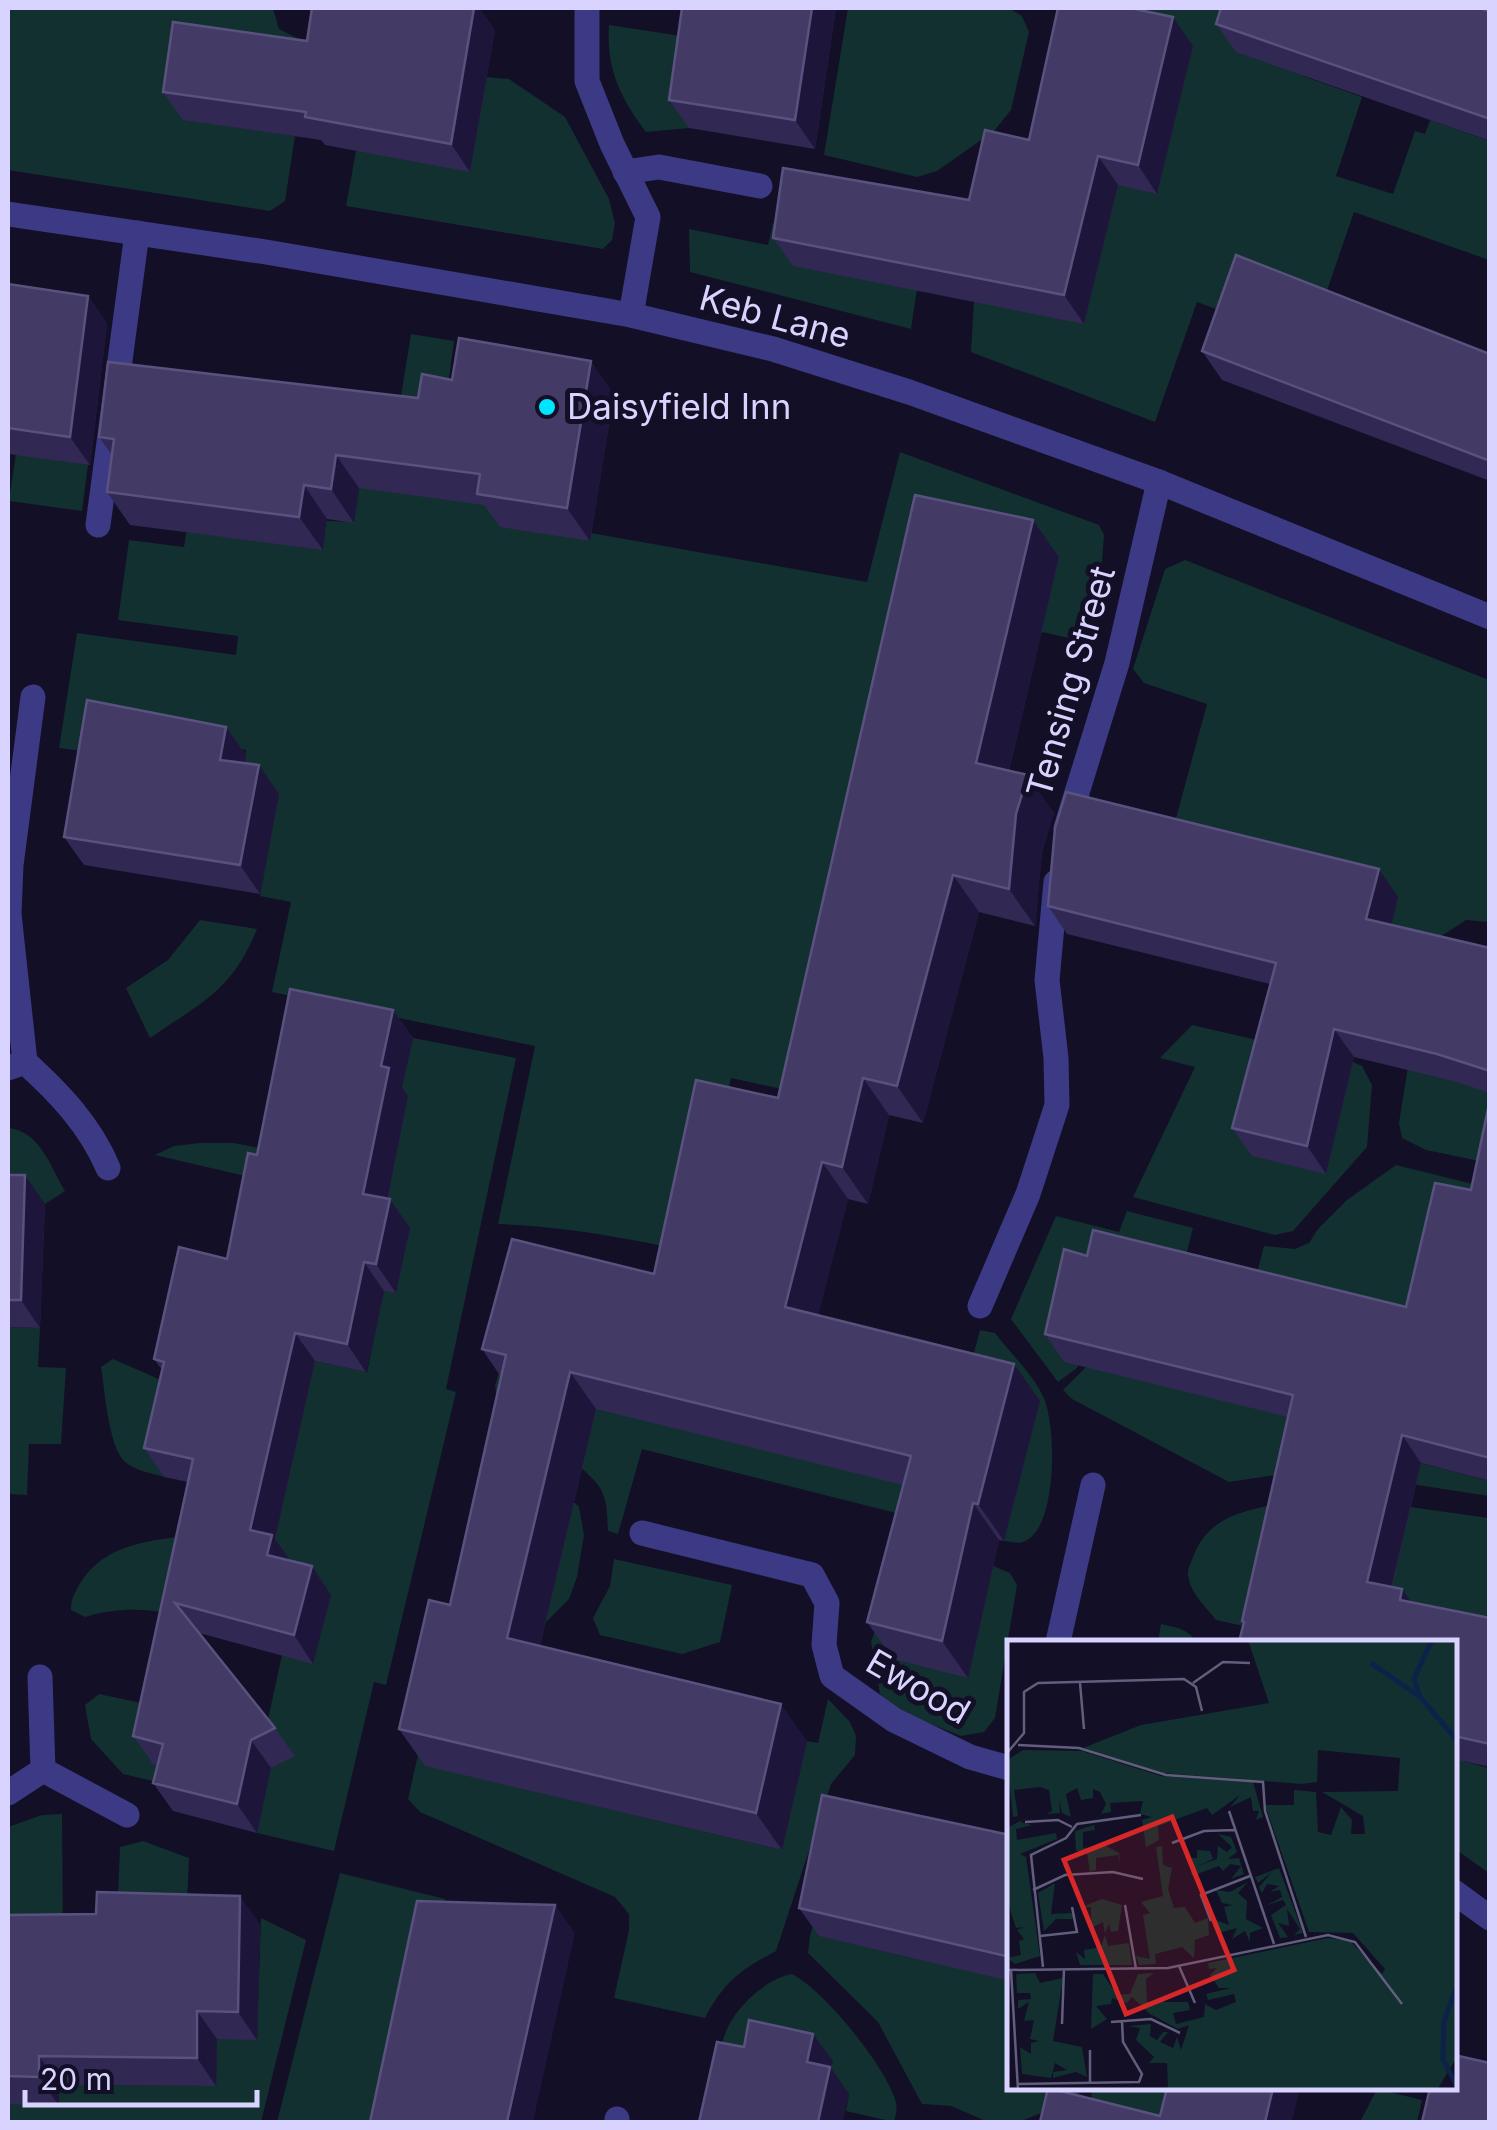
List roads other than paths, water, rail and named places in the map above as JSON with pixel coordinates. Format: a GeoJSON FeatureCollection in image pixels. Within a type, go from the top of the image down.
{"type":"FeatureCollection","features":[{"type":"Feature","properties":{"kind":"street"},"geometry":{"type":"LineString","coordinates":[[587,8],[586,81],[648,218],[632,315]]}},
{"type":"Feature","properties":{"kind":"street"},"geometry":{"type":"LineString","coordinates":[[625,172],[659,168],[760,186]]}},
{"type":"Feature","properties":{"kind":"street","name":"Keb Lane"},"geometry":{"type":"LineString","coordinates":[[8,214],[632,315],[790,354],[909,392],[1158,482],[1490,617]]}},
{"type":"Feature","properties":{"kind":"street"},"geometry":{"type":"LineString","coordinates":[[98,524],[137,233]]}},
{"type":"Feature","properties":{"kind":"street","name":"Tensing Street"},"geometry":{"type":"LineString","coordinates":[[980,1306],[1028,1194],[1057,1105],[1047,980],[1058,853],[1117,662],[1158,482]]}},
{"type":"Feature","properties":{"kind":"street"},"geometry":{"type":"LineString","coordinates":[[33,697],[9,864],[16,1065],[74,1111],[95,1140],[108,1168]]}},
{"type":"Feature","properties":{"kind":"street"},"geometry":{"type":"LineString","coordinates":[[1058,1640],[1093,1485]]}},
{"type":"Feature","properties":{"kind":"street","name":"Ewood"},"geometry":{"type":"LineString","coordinates":[[642,1532],[812,1574],[828,1603],[824,1645],[832,1676],[894,1720],[970,1757],[1007,1767]]}},
{"type":"Feature","properties":{"kind":"street"},"geometry":{"type":"LineString","coordinates":[[40,1677],[44,1770]]}},
{"type":"Feature","properties":{"kind":"street"},"geometry":{"type":"LineString","coordinates":[[8,1793],[44,1770]]}},
{"type":"Feature","properties":{"kind":"street"},"geometry":{"type":"LineString","coordinates":[[44,1770],[127,1815]]}},
{"type":"Feature","properties":{"kind":"street"},"geometry":{"type":"LineString","coordinates":[[1457,1894],[1490,1918]]}},
{"type":"Feature","properties":{"kind":"place","name":"Daisyfield Inn"},"geometry":{"type":"Point","coordinates":[547,407]}}]}
